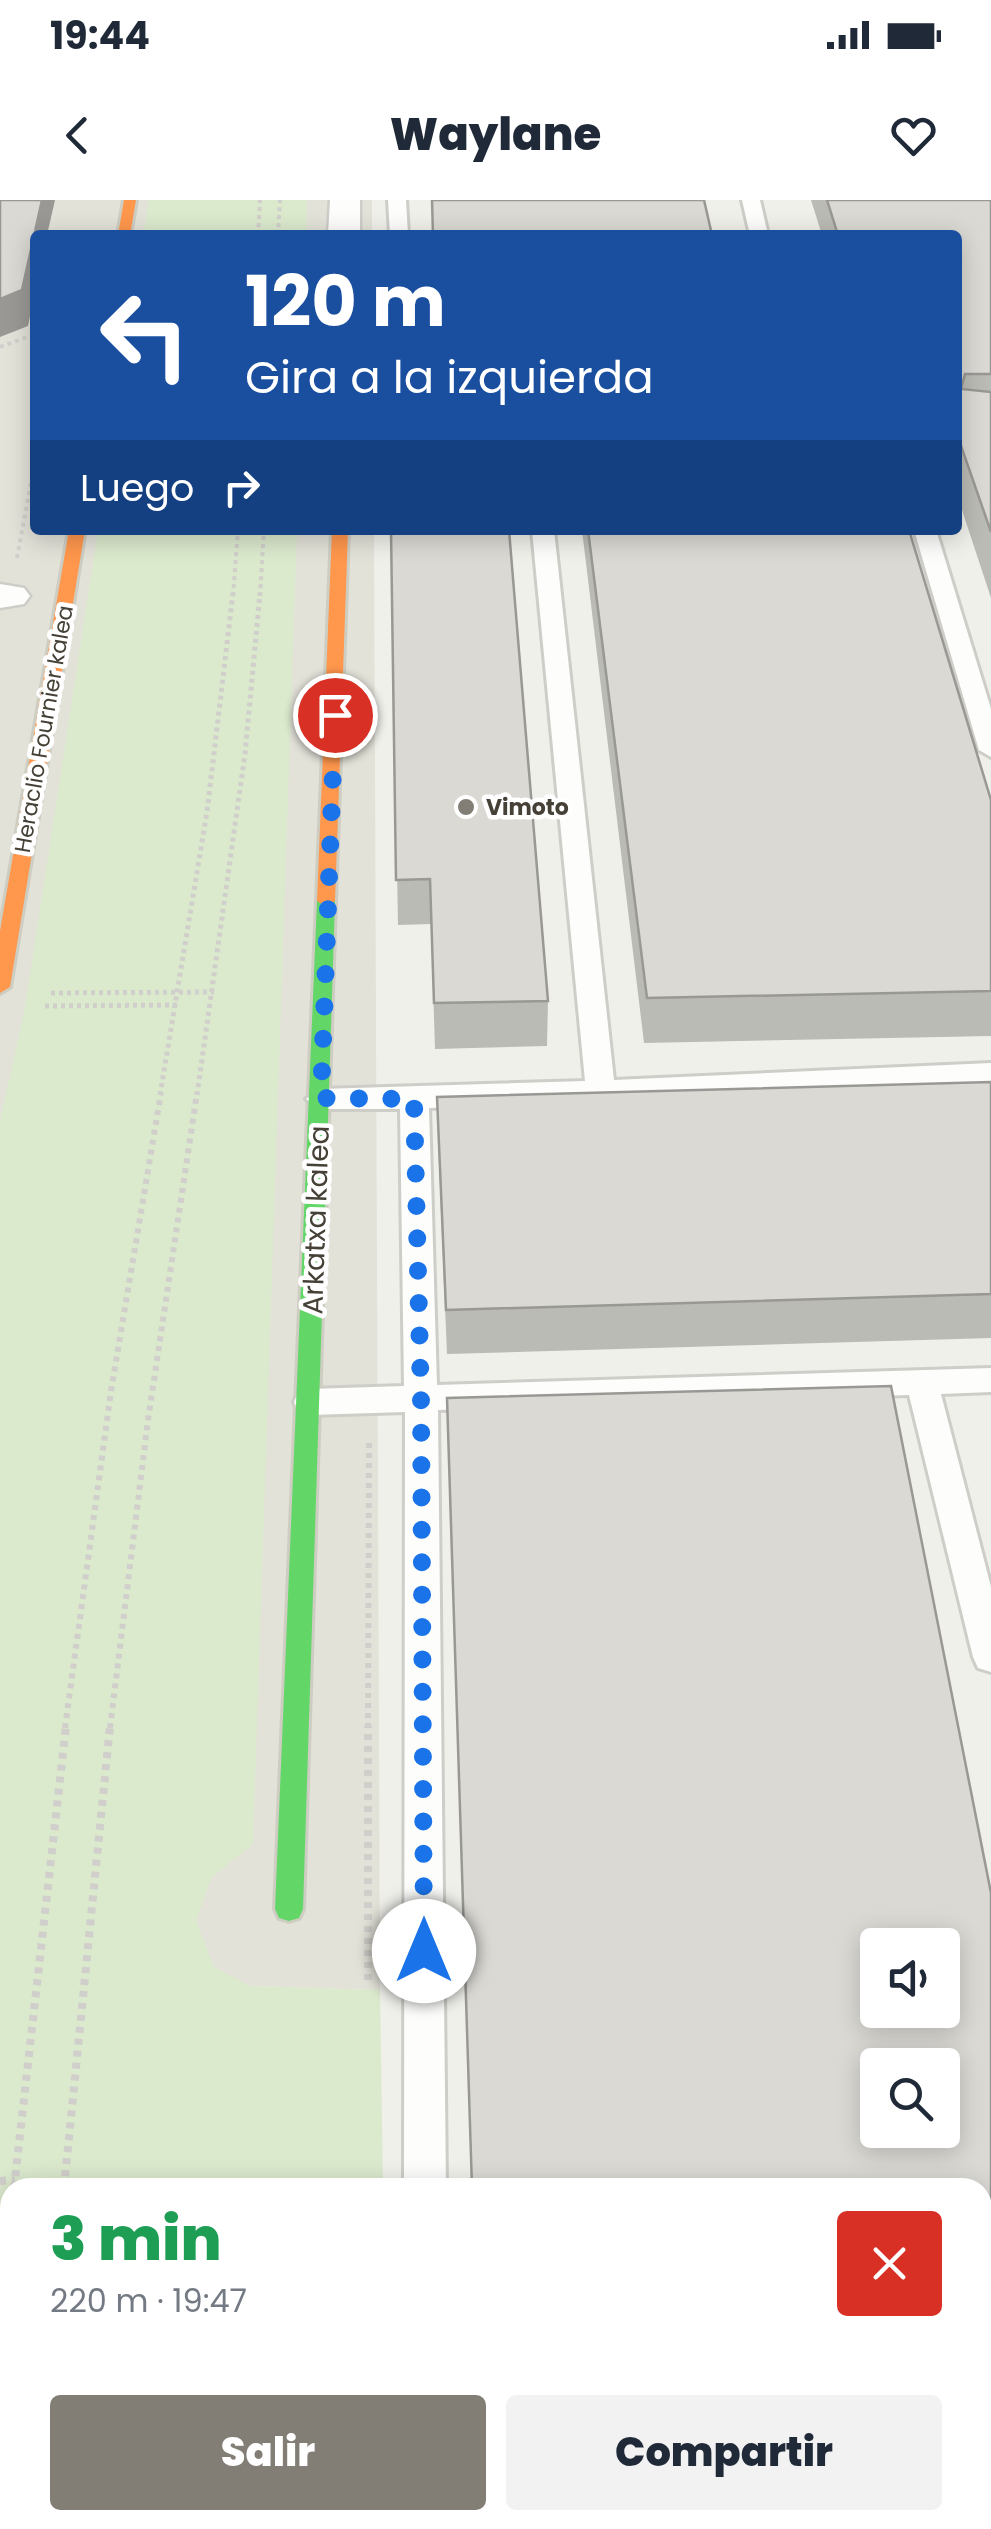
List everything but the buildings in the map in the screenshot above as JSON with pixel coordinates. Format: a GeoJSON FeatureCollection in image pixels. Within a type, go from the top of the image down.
{"type":"FeatureCollection","features":[{"type":"Feature","properties":{"kind":"street"},"geometry":{"type":"LineString","coordinates":[[125,230],[130,200]]}},
{"type":"Feature","properties":{"kind":"street"},"geometry":{"type":"LineString","coordinates":[[344,200],[344,230]]}},
{"type":"Feature","properties":{"kind":"street","name":"Heraclio Fournier kalea"},"geometry":{"type":"LineString","coordinates":[[0,987],[76,535]]}},
{"type":"Feature","properties":{"kind":"street","name":"Arkatxa kalea"},"geometry":{"type":"LineString","coordinates":[[289,1909],[340,535]]}},
{"type":"Feature","properties":{"kind":"lane"},"geometry":{"type":"LineString","coordinates":[[398,200],[399,230]]}},
{"type":"Feature","properties":{"kind":"lane"},"geometry":{"type":"LineString","coordinates":[[751,200],[759,230]]}},
{"type":"Feature","properties":{"kind":"lane"},"geometry":{"type":"LineString","coordinates":[[544,535],[601,1091]]}},
{"type":"Feature","properties":{"kind":"lane"},"geometry":{"type":"LineString","coordinates":[[926,535],[991,750]]}},
{"type":"Feature","properties":{"kind":"lane"},"geometry":{"type":"LineString","coordinates":[[321,1098],[414,1099],[991,1073]]}},
{"type":"Feature","properties":{"kind":"lane"},"geometry":{"type":"LineString","coordinates":[[414,1099],[421,1400],[424,2178]]}},
{"type":"Feature","properties":{"kind":"lane"},"geometry":{"type":"LineString","coordinates":[[310,1402],[991,1380]]}},
{"type":"Feature","properties":{"kind":"lane"},"geometry":{"type":"LineString","coordinates":[[922,1382],[991,1657]]}},
{"type":"Feature","properties":{"kind":"path"},"geometry":{"type":"LineString","coordinates":[[258,230],[260,200]]}},
{"type":"Feature","properties":{"kind":"path"},"geometry":{"type":"LineString","coordinates":[[278,230],[280,200]]}},
{"type":"Feature","properties":{"kind":"path"},"geometry":{"type":"LineString","coordinates":[[0,347],[30,336]]}},
{"type":"Feature","properties":{"kind":"path"},"geometry":{"type":"LineString","coordinates":[[16,2178],[32,1989],[71,1683],[129,1278],[181,992],[232,635],[238,535]]}},
{"type":"Feature","properties":{"kind":"path"},"geometry":{"type":"LineString","coordinates":[[65,2178],[81,1995],[148,1420],[214,992],[253,678],[264,535]]}},
{"type":"Feature","properties":{"kind":"path"},"geometry":{"type":"LineString","coordinates":[[36,993],[214,992]]}},
{"type":"Feature","properties":{"kind":"path"},"geometry":{"type":"LineString","coordinates":[[40,1006],[179,1005]]}},
{"type":"Feature","properties":{"kind":"shaded area"},"geometry":{"type":"Polygon","coordinates":[[[0,200],[372,200],[372,230],[30,230],[30,535],[374,535],[380,1990],[250,1986],[0,2006],[0,200]]]}},
{"type":"Feature","properties":{"kind":"green space"},"geometry":{"type":"Polygon","coordinates":[[[149,200],[307,200],[306,230],[144,230],[149,200]]]}},
{"type":"Feature","properties":{"kind":"green space"},"geometry":{"type":"Polygon","coordinates":[[[97,535],[297,535],[253,1844],[211,1878],[196,1921],[214,1967],[250,1986],[380,1990],[383,2178],[0,2178],[0,1121],[24,1013],[97,535]]]}},
{"type":"Feature","properties":{"kind":"traffic: fast"},"geometry":{"type":"LineString","coordinates":[[289,1909],[326,901]]}},
{"type":"Feature","properties":{"kind":"traffic: slow"},"geometry":{"type":"LineString","coordinates":[[125,230],[130,200]]}},
{"type":"Feature","properties":{"kind":"traffic: slow"},"geometry":{"type":"LineString","coordinates":[[0,987],[76,535]]}},
{"type":"Feature","properties":{"kind":"traffic: slow"},"geometry":{"type":"LineString","coordinates":[[326,901],[340,535]]}},
{"type":"Feature","properties":{"kind":"place","name":"Vimoto"},"geometry":{"type":"Point","coordinates":[466,807]}},
{"type":"Feature","properties":{"kind":"route"},"geometry":{"type":"LineString","coordinates":[[335,715],[321,1098],[414,1099],[421,1400],[424,1951]]}}]}
